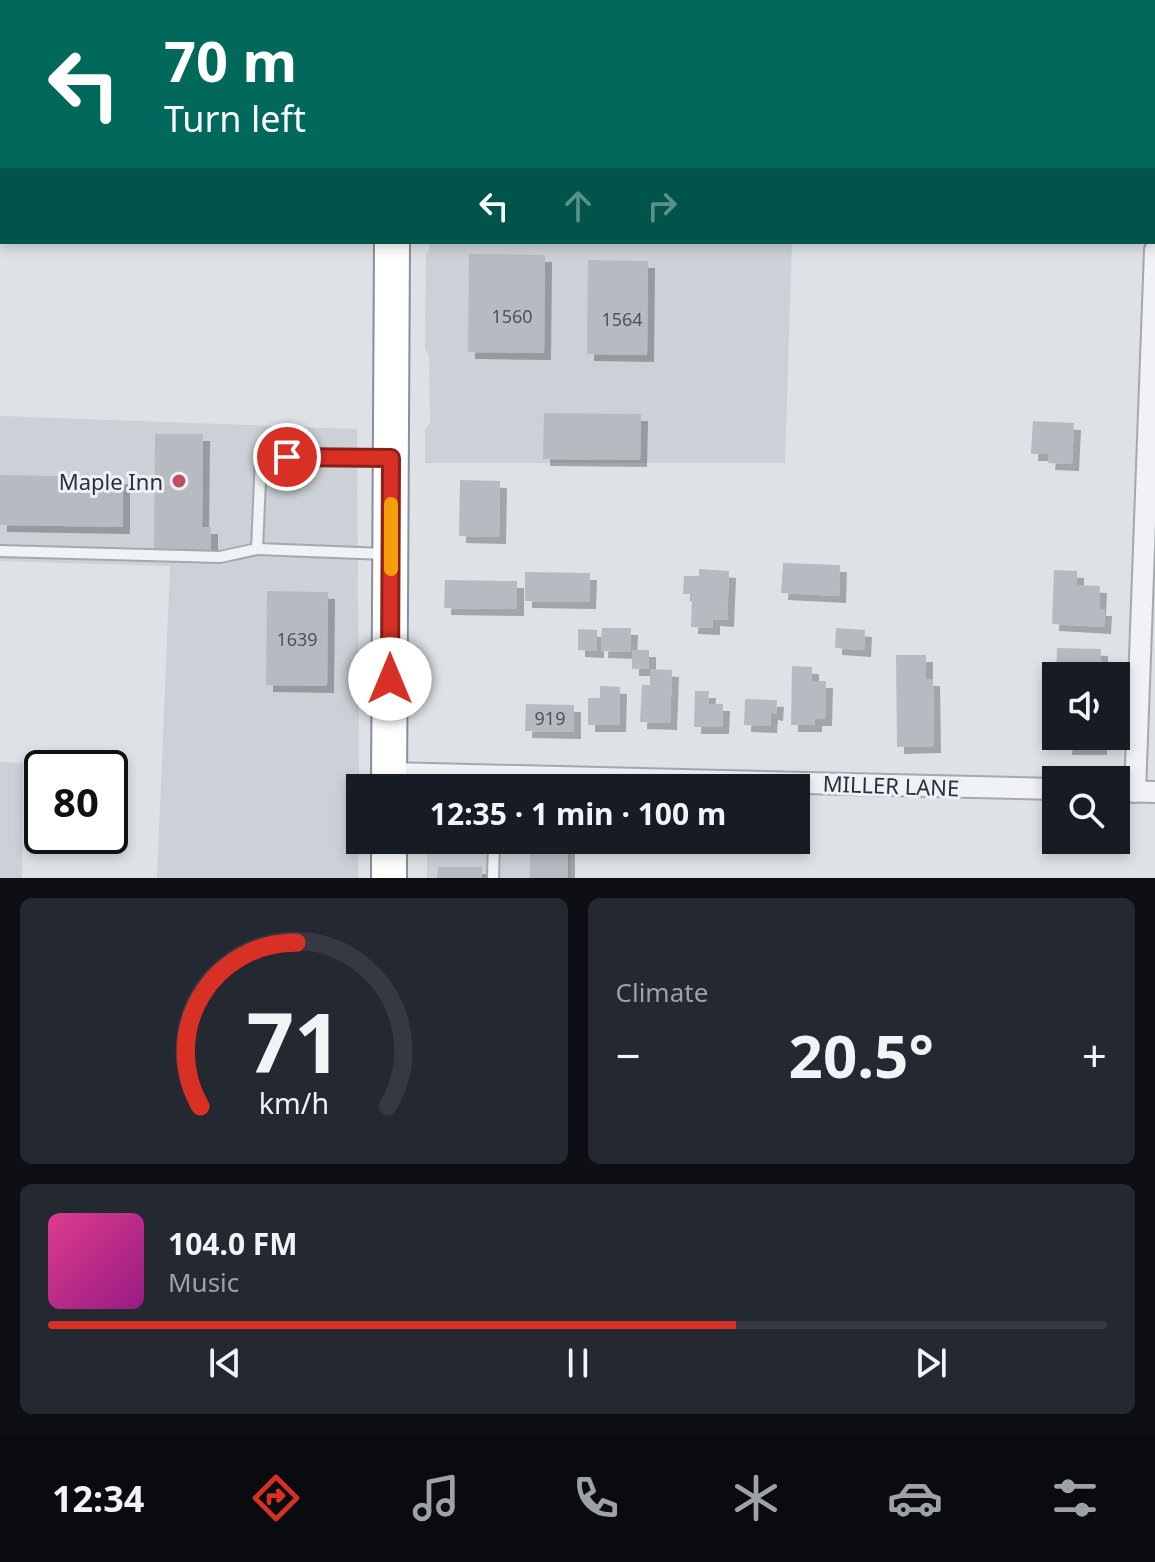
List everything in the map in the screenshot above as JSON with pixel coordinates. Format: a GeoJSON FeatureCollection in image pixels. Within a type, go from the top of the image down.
{"type":"FeatureCollection","features":[{"type":"Feature","properties":{"kind":"highway"},"geometry":{"type":"LineString","coordinates":[[390,774],[392,244]]}},
{"type":"Feature","properties":{"kind":"highway"},"geometry":{"type":"LineString","coordinates":[[389,854],[389,878]]}},
{"type":"Feature","properties":{"kind":"street"},"geometry":{"type":"LineString","coordinates":[[1135,792],[1155,250]]}},
{"type":"Feature","properties":{"kind":"street","name":"MILLER LANE"},"geometry":{"type":"LineString","coordinates":[[810,786],[1042,789]]}},
{"type":"Feature","properties":{"kind":"lane"},"geometry":{"type":"LineString","coordinates":[[257,549],[261,457],[391,458]]}},
{"type":"Feature","properties":{"kind":"lane"},"geometry":{"type":"LineString","coordinates":[[0,551],[220,557],[257,549],[391,555]]}},
{"type":"Feature","properties":{"kind":"lane"},"geometry":{"type":"LineString","coordinates":[[493,878],[494,854]]}},
{"type":"Feature","properties":{"kind":"shaded area"},"geometry":{"type":"Polygon","coordinates":[[[429,244],[792,244],[785,463],[425,463],[425,429],[430,423],[429,356],[425,349],[426,254],[429,244]]]}},
{"type":"Feature","properties":{"kind":"shaded area"},"geometry":{"type":"Polygon","coordinates":[[[0,416],[357,429],[359,774],[346,774],[346,854],[358,854],[358,878],[157,878],[170,566],[0,561],[0,416]]]}},
{"type":"Feature","properties":{"kind":"shaded area"},"geometry":{"type":"Polygon","coordinates":[[[0,762],[23,763],[22,878],[0,878],[0,762]]]}},
{"type":"Feature","properties":{"kind":"shaded area"},"geometry":{"type":"Polygon","coordinates":[[[427,854],[571,854],[570,878],[427,878],[427,854]]]}},
{"type":"Feature","properties":{"kind":"building"},"geometry":{"type":"Polygon","coordinates":[[[469,254],[545,255],[544,353],[468,352],[469,254]]]}},
{"type":"Feature","properties":{"kind":"building"},"geometry":{"type":"Polygon","coordinates":[[[588,260],[648,261],[647,355],[587,354],[588,260]]]}},
{"type":"Feature","properties":{"kind":"building"},"geometry":{"type":"Polygon","coordinates":[[[544,413],[641,414],[640,460],[543,459],[544,413]]]}},
{"type":"Feature","properties":{"kind":"building"},"geometry":{"type":"Polygon","coordinates":[[[1033,421],[1074,423],[1072,464],[1048,463],[1049,454],[1031,454],[1033,421]]]}},
{"type":"Feature","properties":{"kind":"building","name":"Maple Inn"},"geometry":{"type":"Polygon","coordinates":[[[155,434],[203,434],[202,527],[211,527],[211,552],[154,552],[155,434]]]}},
{"type":"Feature","properties":{"kind":"building"},"geometry":{"type":"Polygon","coordinates":[[[0,475],[123,477],[123,527],[0,525],[0,475]]]}},
{"type":"Feature","properties":{"kind":"building"},"geometry":{"type":"Polygon","coordinates":[[[460,480],[500,481],[499,537],[459,536],[460,480]]]}},
{"type":"Feature","properties":{"kind":"building"},"geometry":{"type":"Polygon","coordinates":[[[783,563],[840,565],[839,596],[781,593],[783,563]]]}},
{"type":"Feature","properties":{"kind":"building"},"geometry":{"type":"Polygon","coordinates":[[[699,569],[729,571],[727,620],[713,619],[713,628],[691,627],[692,594],[683,594],[684,576],[699,576],[699,569]]]}},
{"type":"Feature","properties":{"kind":"building"},"geometry":{"type":"Polygon","coordinates":[[[1054,570],[1077,571],[1077,585],[1100,586],[1099,609],[1105,609],[1104,627],[1052,624],[1054,570]]]}},
{"type":"Feature","properties":{"kind":"building"},"geometry":{"type":"Polygon","coordinates":[[[525,572],[590,573],[589,602],[525,601],[525,572]]]}},
{"type":"Feature","properties":{"kind":"building"},"geometry":{"type":"Polygon","coordinates":[[[445,580],[517,581],[517,609],[444,608],[445,580]]]}},
{"type":"Feature","properties":{"kind":"building"},"geometry":{"type":"Polygon","coordinates":[[[267,591],[328,592],[327,686],[266,685],[267,591]]]}},
{"type":"Feature","properties":{"kind":"building"},"geometry":{"type":"Polygon","coordinates":[[[602,628],[631,628],[630,652],[601,651],[602,628]]]}},
{"type":"Feature","properties":{"kind":"building"},"geometry":{"type":"Polygon","coordinates":[[[836,628],[865,630],[864,650],[835,648],[836,628]]]}},
{"type":"Feature","properties":{"kind":"building"},"geometry":{"type":"Polygon","coordinates":[[[578,629],[597,630],[597,651],[578,650],[578,629]]]}},
{"type":"Feature","properties":{"kind":"building"},"geometry":{"type":"Polygon","coordinates":[[[1057,648],[1101,649],[1101,662],[1056,662],[1057,648]]]}},
{"type":"Feature","properties":{"kind":"building"},"geometry":{"type":"Polygon","coordinates":[[[632,650],[649,650],[649,669],[632,669],[632,650]]]}},
{"type":"Feature","properties":{"kind":"building"},"geometry":{"type":"Polygon","coordinates":[[[896,655],[926,655],[926,679],[933,679],[934,746],[897,747],[896,655]]]}},
{"type":"Feature","properties":{"kind":"building"},"geometry":{"type":"Polygon","coordinates":[[[792,666],[812,667],[812,681],[826,681],[825,719],[815,719],[815,725],[791,725],[792,666]]]}},
{"type":"Feature","properties":{"kind":"building"},"geometry":{"type":"Polygon","coordinates":[[[650,669],[672,670],[670,723],[640,722],[642,685],[650,685],[650,669]]]}},
{"type":"Feature","properties":{"kind":"building"},"geometry":{"type":"Polygon","coordinates":[[[600,686],[620,687],[619,725],[588,725],[588,698],[600,698],[600,686]]]}},
{"type":"Feature","properties":{"kind":"building"},"geometry":{"type":"Polygon","coordinates":[[[695,691],[709,691],[708,704],[723,704],[722,727],[694,727],[695,691]]]}},
{"type":"Feature","properties":{"kind":"building"},"geometry":{"type":"Polygon","coordinates":[[[745,699],[777,700],[776,714],[771,713],[770,726],[744,725],[745,699]]]}},
{"type":"Feature","properties":{"kind":"building"},"geometry":{"type":"Polygon","coordinates":[[[526,704],[574,705],[574,732],[525,731],[526,704]]]}},
{"type":"Feature","properties":{"kind":"building"},"geometry":{"type":"Polygon","coordinates":[[[530,854],[568,854],[568,878],[530,878],[530,854]]]}},
{"type":"Feature","properties":{"kind":"building"},"geometry":{"type":"Polygon","coordinates":[[[438,867],[482,867],[482,878],[437,878],[438,867]]]}},
{"type":"Feature","properties":{"kind":"slow traffic"},"geometry":{"type":"LineString","coordinates":[[391,504],[391,569]]}},
{"type":"Feature","properties":{"kind":"place","name":"Maple Inn"},"geometry":{"type":"Point","coordinates":[179,481]}},
{"type":"Feature","properties":{"kind":"route"},"geometry":{"type":"LineString","coordinates":[[287,457],[391,458],[390,679]]}}]}
